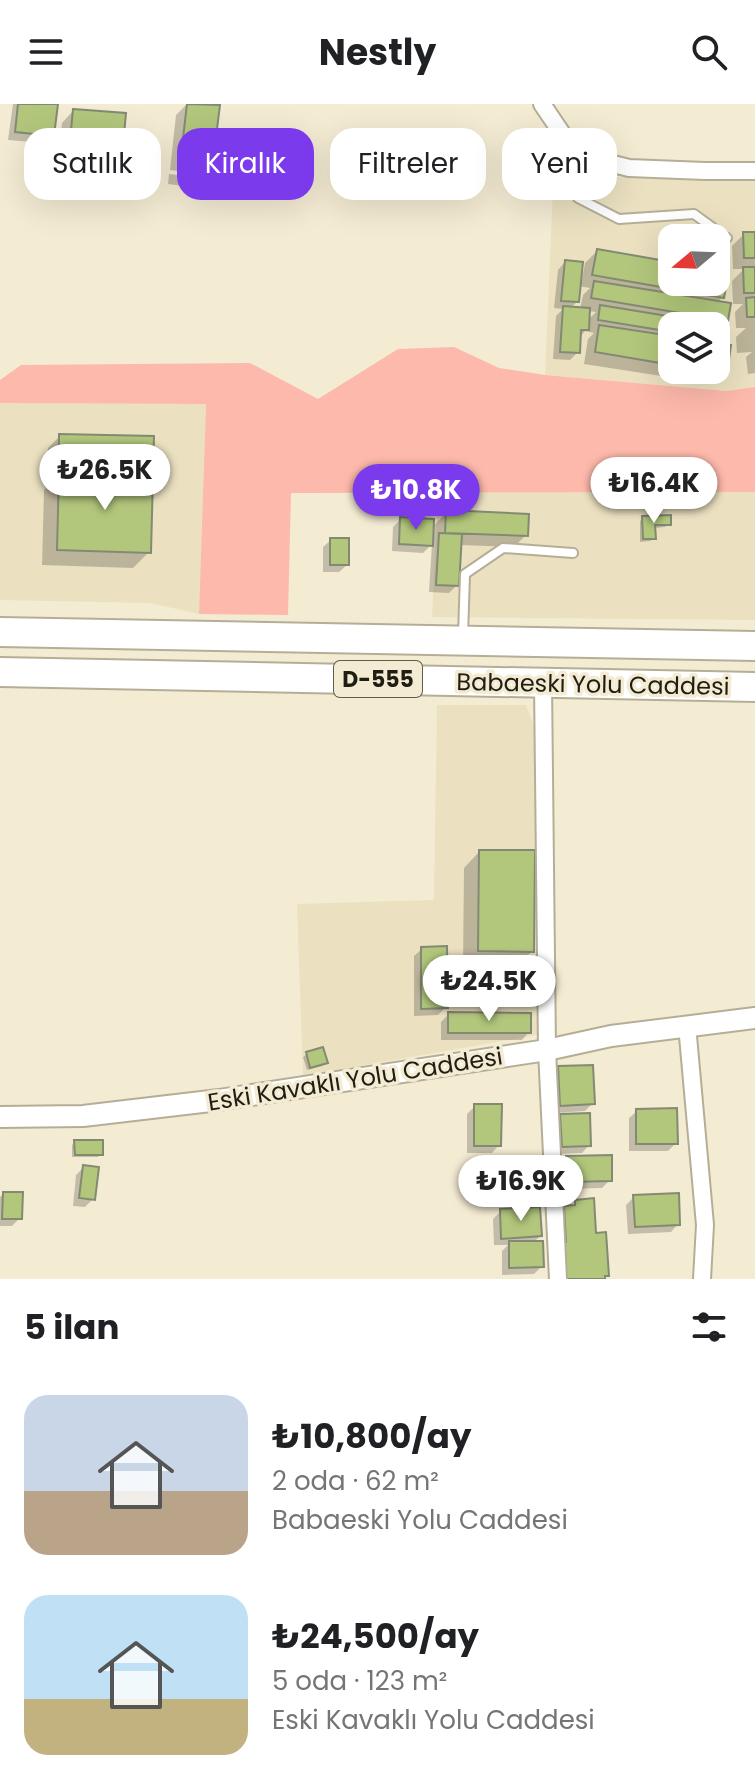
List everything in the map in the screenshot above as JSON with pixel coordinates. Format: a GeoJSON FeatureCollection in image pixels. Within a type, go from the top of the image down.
{"type":"FeatureCollection","features":[{"type":"Feature","properties":{"kind":"highway","name":"Babaeski Yolu Caddesi"},"geometry":{"type":"LineString","coordinates":[[0,632],[755,646]]}},
{"type":"Feature","properties":{"kind":"highway","name":"Babaeski Yolu Caddesi"},"geometry":{"type":"LineString","coordinates":[[0,672],[755,687]]}},
{"type":"Feature","properties":{"kind":"street"},"geometry":{"type":"LineString","coordinates":[[542,104],[558,128]]}},
{"type":"Feature","properties":{"kind":"street"},"geometry":{"type":"LineString","coordinates":[[617,165],[629,168],[755,171]]}},
{"type":"Feature","properties":{"kind":"street"},"geometry":{"type":"LineString","coordinates":[[543,683],[547,1050],[558,1279]]}},
{"type":"Feature","properties":{"kind":"street","name":"Eski Kavaklı Yolu Caddesi"},"geometry":{"type":"LineString","coordinates":[[0,1117],[83,1116],[189,1103],[547,1050],[611,1036],[755,1018]]}},
{"type":"Feature","properties":{"kind":"street"},"geometry":{"type":"LineString","coordinates":[[687,1025],[705,1225],[702,1279]]}},
{"type":"Feature","properties":{"kind":"lane"},"geometry":{"type":"LineString","coordinates":[[582,200],[619,219],[694,214],[708,224]]}},
{"type":"Feature","properties":{"kind":"lane"},"geometry":{"type":"LineString","coordinates":[[463,641],[465,574],[503,548],[573,553]]}},
{"type":"Feature","properties":{"kind":"lane"},"geometry":{"type":"LineString","coordinates":[[461,987],[546,986]]}},
{"type":"Feature","properties":{"kind":"shaded area"},"geometry":{"type":"Polygon","coordinates":[[[617,177],[755,179],[755,387],[726,391],[545,375],[552,200],[617,200],[617,177]]]}},
{"type":"Feature","properties":{"kind":"shaded area"},"geometry":{"type":"Polygon","coordinates":[[[454,347],[499,368],[545,375],[726,391],[755,387],[755,492],[291,493],[288,615],[199,614],[206,404],[0,403],[0,380],[21,365],[250,363],[318,399],[398,349],[454,347]]]}},
{"type":"Feature","properties":{"kind":"shaded area"},"geometry":{"type":"Polygon","coordinates":[[[0,403],[206,404],[199,614],[150,603],[0,600],[0,403]]]}},
{"type":"Feature","properties":{"kind":"shaded area"},"geometry":{"type":"Polygon","coordinates":[[[755,492],[755,620],[432,617],[438,493],[755,492]]]}},
{"type":"Feature","properties":{"kind":"shaded area"},"geometry":{"type":"Polygon","coordinates":[[[437,705],[526,705],[539,740],[537,1035],[303,1076],[297,904],[434,900],[437,705]]]}},
{"type":"Feature","properties":{"kind":"building"},"geometry":{"type":"Polygon","coordinates":[[[18,104],[58,104],[55,128],[24,128],[24,133],[15,132],[18,104]]]}},
{"type":"Feature","properties":{"kind":"building"},"geometry":{"type":"Polygon","coordinates":[[[187,104],[220,105],[217,128],[184,128],[187,104]]]}},
{"type":"Feature","properties":{"kind":"building"},"geometry":{"type":"Polygon","coordinates":[[[73,109],[126,113],[125,128],[71,128],[73,109]]]}},
{"type":"Feature","properties":{"kind":"building"},"geometry":{"type":"Polygon","coordinates":[[[743,232],[755,232],[755,258],[744,258],[743,232]]]}},
{"type":"Feature","properties":{"kind":"building"},"geometry":{"type":"Polygon","coordinates":[[[597,249],[658,260],[658,286],[592,275],[597,249]]]}},
{"type":"Feature","properties":{"kind":"building"},"geometry":{"type":"Polygon","coordinates":[[[565,260],[583,262],[579,302],[561,301],[565,260]]]}},
{"type":"Feature","properties":{"kind":"building"},"geometry":{"type":"Polygon","coordinates":[[[743,267],[755,267],[755,293],[744,293],[743,267]]]}},
{"type":"Feature","properties":{"kind":"building"},"geometry":{"type":"Polygon","coordinates":[[[594,281],[658,291],[658,296],[687,296],[731,303],[730,312],[674,312],[591,298],[594,281]]]}},
{"type":"Feature","properties":{"kind":"building"},"geometry":{"type":"Polygon","coordinates":[[[755,297],[755,317],[747,317],[746,298],[755,297]]]}},
{"type":"Feature","properties":{"kind":"building"},"geometry":{"type":"Polygon","coordinates":[[[600,305],[658,314],[658,330],[598,320],[600,305]]]}},
{"type":"Feature","properties":{"kind":"building"},"geometry":{"type":"Polygon","coordinates":[[[563,306],[590,308],[589,330],[581,330],[580,353],[560,352],[563,306]]]}},
{"type":"Feature","properties":{"kind":"building"},"geometry":{"type":"Polygon","coordinates":[[[599,325],[658,334],[658,363],[595,352],[599,325]]]}},
{"type":"Feature","properties":{"kind":"building"},"geometry":{"type":"Polygon","coordinates":[[[59,434],[154,436],[153,472],[59,470],[59,434]]]}},
{"type":"Feature","properties":{"kind":"building"},"geometry":{"type":"Polygon","coordinates":[[[59,472],[153,475],[151,553],[57,550],[59,472]]]}},
{"type":"Feature","properties":{"kind":"building"},"geometry":{"type":"Polygon","coordinates":[[[446,510],[529,514],[528,536],[445,533],[446,510]]]}},
{"type":"Feature","properties":{"kind":"building"},"geometry":{"type":"Polygon","coordinates":[[[671,515],[671,525],[655,525],[656,539],[643,539],[642,516],[671,515]]]}},
{"type":"Feature","properties":{"kind":"building"},"geometry":{"type":"Polygon","coordinates":[[[400,517],[434,519],[433,546],[399,544],[400,517]]]}},
{"type":"Feature","properties":{"kind":"building"},"geometry":{"type":"Polygon","coordinates":[[[439,533],[462,534],[459,586],[436,585],[439,533]]]}},
{"type":"Feature","properties":{"kind":"building"},"geometry":{"type":"Polygon","coordinates":[[[330,538],[349,538],[349,565],[330,565],[330,538]]]}},
{"type":"Feature","properties":{"kind":"building"},"geometry":{"type":"Polygon","coordinates":[[[479,850],[535,850],[534,952],[478,951],[479,850]]]}},
{"type":"Feature","properties":{"kind":"building"},"geometry":{"type":"Polygon","coordinates":[[[447,946],[448,1008],[421,1009],[421,947],[447,946]]]}},
{"type":"Feature","properties":{"kind":"building"},"geometry":{"type":"Polygon","coordinates":[[[448,1012],[531,1013],[531,1033],[448,1033],[448,1012]]]}},
{"type":"Feature","properties":{"kind":"building"},"geometry":{"type":"Polygon","coordinates":[[[323,1047],[328,1063],[310,1068],[306,1052],[323,1047]]]}},
{"type":"Feature","properties":{"kind":"building"},"geometry":{"type":"Polygon","coordinates":[[[593,1065],[595,1104],[560,1106],[558,1066],[593,1065]]]}},
{"type":"Feature","properties":{"kind":"building"},"geometry":{"type":"Polygon","coordinates":[[[474,1104],[502,1104],[501,1146],[474,1146],[474,1104]]]}},
{"type":"Feature","properties":{"kind":"building"},"geometry":{"type":"Polygon","coordinates":[[[677,1108],[678,1144],[636,1144],[636,1109],[677,1108]]]}},
{"type":"Feature","properties":{"kind":"building"},"geometry":{"type":"Polygon","coordinates":[[[590,1113],[591,1146],[562,1147],[560,1114],[590,1113]]]}},
{"type":"Feature","properties":{"kind":"building"},"geometry":{"type":"Polygon","coordinates":[[[74,1140],[103,1140],[103,1155],[75,1155],[74,1140]]]}},
{"type":"Feature","properties":{"kind":"building"},"geometry":{"type":"Polygon","coordinates":[[[612,1155],[612,1181],[567,1182],[566,1156],[612,1155]]]}},
{"type":"Feature","properties":{"kind":"building"},"geometry":{"type":"Polygon","coordinates":[[[83,1165],[99,1167],[95,1200],[79,1198],[83,1165]]]}},
{"type":"Feature","properties":{"kind":"building"},"geometry":{"type":"Polygon","coordinates":[[[3,1192],[23,1192],[22,1219],[2,1219],[3,1192]]]}},
{"type":"Feature","properties":{"kind":"building"},"geometry":{"type":"Polygon","coordinates":[[[679,1193],[680,1225],[635,1227],[633,1195],[679,1193]]]}},
{"type":"Feature","properties":{"kind":"building"},"geometry":{"type":"Polygon","coordinates":[[[594,1198],[596,1233],[606,1232],[609,1276],[605,1279],[568,1279],[564,1277],[561,1242],[566,1242],[564,1206],[575,1205],[575,1200],[594,1198]]]}},
{"type":"Feature","properties":{"kind":"building"},"geometry":{"type":"Polygon","coordinates":[[[540,1207],[542,1236],[501,1239],[500,1209],[540,1207]]]}},
{"type":"Feature","properties":{"kind":"building"},"geometry":{"type":"Polygon","coordinates":[[[509,1241],[543,1241],[544,1267],[509,1268],[509,1241]]]}}]}
